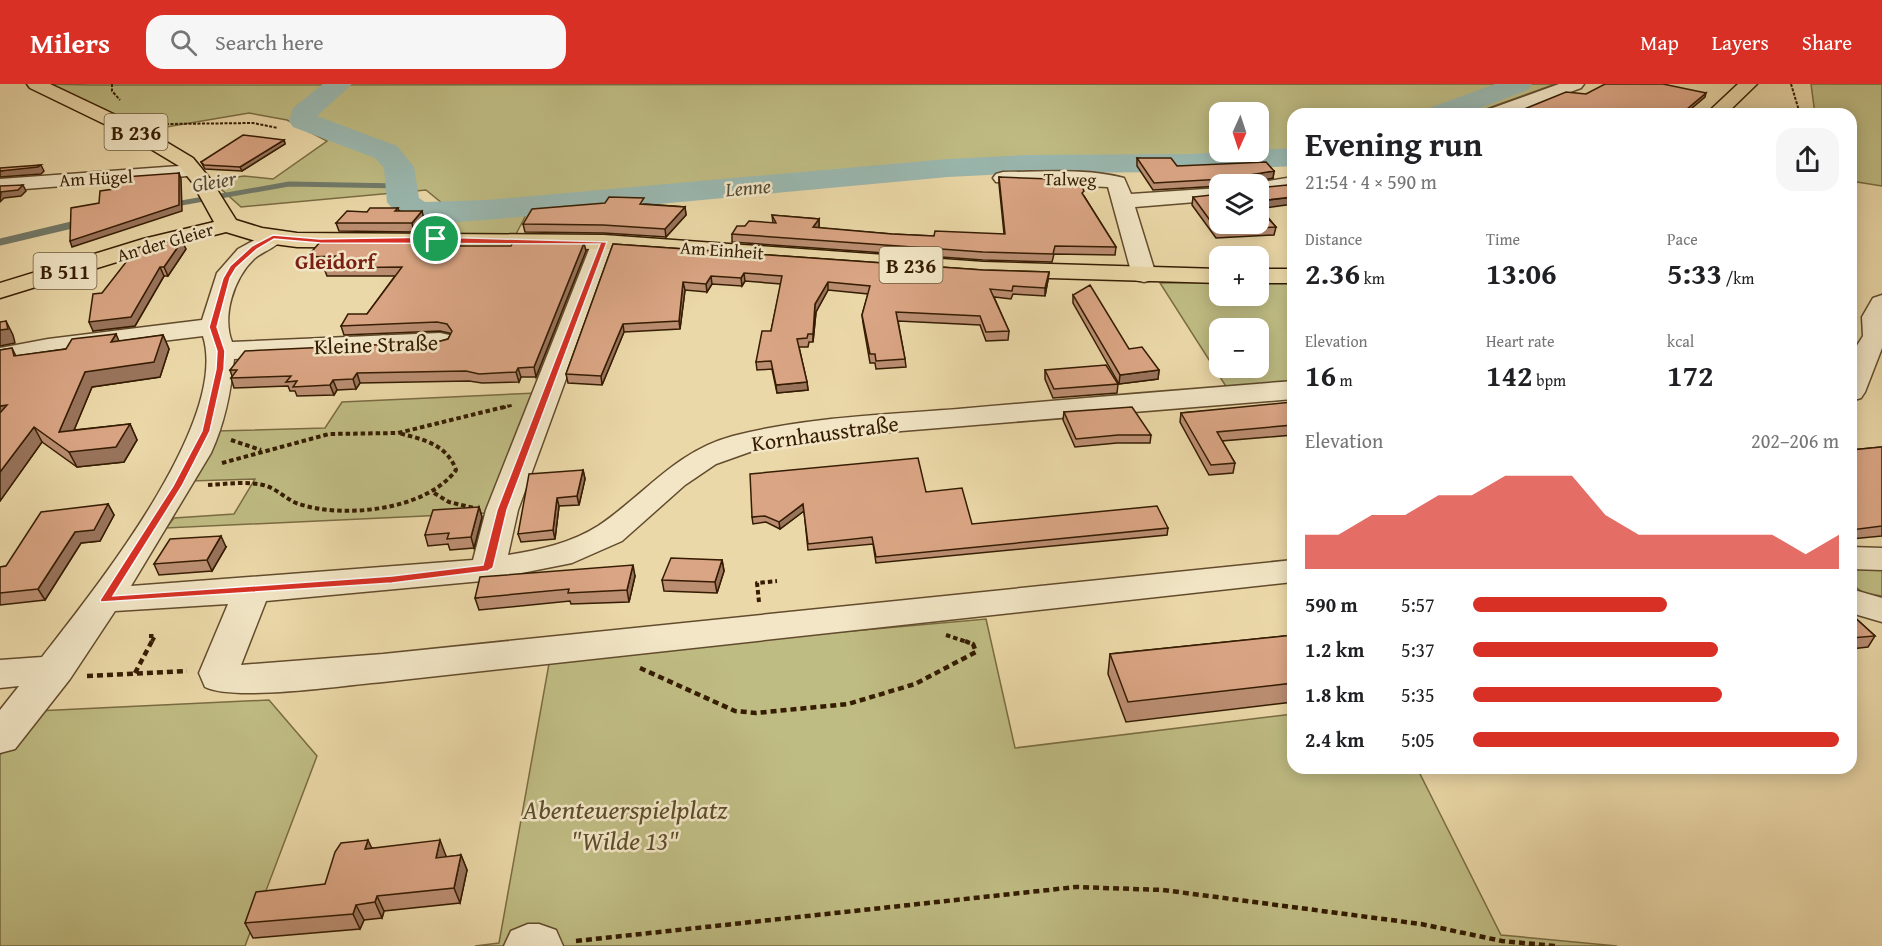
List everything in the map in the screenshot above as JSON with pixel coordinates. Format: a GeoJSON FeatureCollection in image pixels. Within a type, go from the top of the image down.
{"type":"FeatureCollection","features":[{"type":"Feature","properties":{"kind":"main road","name":"B 236"},"geometry":{"type":"LineString","coordinates":[[36,84],[74,100],[186,162],[227,225]]}},
{"type":"Feature","properties":{"kind":"main road"},"geometry":{"type":"LineString","coordinates":[[1722,108],[1748,84]]}},
{"type":"Feature","properties":{"kind":"main road","name":"Am Einheit"},"geometry":{"type":"LineString","coordinates":[[227,225],[273,237],[320,241],[508,239],[604,242],[973,268],[1209,276]]}},
{"type":"Feature","properties":{"kind":"main road","name":"An der Gleier"},"geometry":{"type":"LineString","coordinates":[[0,291],[151,244],[227,225]]}},
{"type":"Feature","properties":{"kind":"main road"},"geometry":{"type":"LineString","coordinates":[[1269,276],[1287,276]]}},
{"type":"Feature","properties":{"kind":"street"},"geometry":{"type":"LineString","coordinates":[[1510,108],[1575,84]]}},
{"type":"Feature","properties":{"kind":"street","name":"Am Hügel"},"geometry":{"type":"LineString","coordinates":[[0,185],[193,171]]}},
{"type":"Feature","properties":{"kind":"street","name":"Talweg"},"geometry":{"type":"LineString","coordinates":[[1003,178],[1114,180],[1119,184],[1144,275]]}},
{"type":"Feature","properties":{"kind":"street"},"geometry":{"type":"LineString","coordinates":[[1269,186],[1287,184]]}},
{"type":"Feature","properties":{"kind":"street","name":"Talweg"},"geometry":{"type":"LineString","coordinates":[[1123,201],[1209,195]]}},
{"type":"Feature","properties":{"kind":"street"},"geometry":{"type":"LineString","coordinates":[[7,723],[56,669],[105,600],[180,482],[206,431],[217,390],[217,339],[230,272],[255,247],[273,237]]}},
{"type":"Feature","properties":{"kind":"street"},"geometry":{"type":"LineString","coordinates":[[488,568],[502,510],[543,397],[604,242]]}},
{"type":"Feature","properties":{"kind":"street"},"geometry":{"type":"LineString","coordinates":[[1857,381],[1869,359],[1876,336],[1875,317],[1882,303]]}},
{"type":"Feature","properties":{"kind":"street","name":"Kleine Straße"},"geometry":{"type":"LineString","coordinates":[[0,356],[70,344],[217,339],[440,341]]}},
{"type":"Feature","properties":{"kind":"street","name":"Kornhausstraße"},"geometry":{"type":"LineString","coordinates":[[105,600],[392,579],[544,559],[595,542],[632,518],[688,468],[728,448],[767,437],[849,426],[1287,390]]}},
{"type":"Feature","properties":{"kind":"street"},"geometry":{"type":"LineString","coordinates":[[1857,558],[1882,559]]}},
{"type":"Feature","properties":{"kind":"street"},"geometry":{"type":"LineString","coordinates":[[252,590],[219,677],[283,677],[1287,572]]}},
{"type":"Feature","properties":{"kind":"street"},"geometry":{"type":"LineString","coordinates":[[1857,603],[1882,610]]}},
{"type":"Feature","properties":{"kind":"street"},"geometry":{"type":"LineString","coordinates":[[0,674],[56,669]]}},
{"type":"Feature","properties":{"kind":"path"},"geometry":{"type":"LineString","coordinates":[[112,84],[112,91],[123,103]]}},
{"type":"Feature","properties":{"kind":"path"},"geometry":{"type":"LineString","coordinates":[[1791,84],[1798,108]]}},
{"type":"Feature","properties":{"kind":"path"},"geometry":{"type":"LineString","coordinates":[[162,123],[181,126],[253,123],[278,128]]}},
{"type":"Feature","properties":{"kind":"path"},"geometry":{"type":"LineString","coordinates":[[180,482],[261,450],[329,434],[398,433],[543,397]]}},
{"type":"Feature","properties":{"kind":"path"},"geometry":{"type":"LineString","coordinates":[[206,431],[261,450]]}},
{"type":"Feature","properties":{"kind":"path"},"geometry":{"type":"LineString","coordinates":[[180,482],[260,484],[301,504],[336,509],[393,505],[434,493],[453,480],[456,470],[455,462],[442,448],[398,433]]}},
{"type":"Feature","properties":{"kind":"path"},"geometry":{"type":"LineString","coordinates":[[434,493],[449,502],[461,505]]}},
{"type":"Feature","properties":{"kind":"path"},"geometry":{"type":"LineString","coordinates":[[760,612],[757,583],[777,581]]}},
{"type":"Feature","properties":{"kind":"path"},"geometry":{"type":"LineString","coordinates":[[602,644],[622,659],[735,711],[756,713],[823,708],[915,684],[976,652],[973,644],[921,628],[911,622],[904,613]]}},
{"type":"Feature","properties":{"kind":"path"},"geometry":{"type":"LineString","coordinates":[[135,674],[156,636],[149,636]]}},
{"type":"Feature","properties":{"kind":"path"},"geometry":{"type":"LineString","coordinates":[[533,945],[1076,886],[1163,890],[1421,924],[1519,946]]}},
{"type":"Feature","properties":{"kind":"path"},"geometry":{"type":"LineString","coordinates":[[1502,941],[1555,946]]}},
{"type":"Feature","properties":{"kind":"green space"},"geometry":{"type":"Polygon","coordinates":[[[45,84],[1555,84],[1489,108],[1287,108],[1287,161],[1269,161],[1269,102],[1209,102],[1209,161],[1009,160],[844,174],[729,188],[534,200],[516,234],[432,235],[449,209],[426,190],[241,207],[212,181],[244,176],[273,179],[327,141],[287,120],[249,113],[137,132],[45,84]]]}},
{"type":"Feature","properties":{"kind":"green space"},"geometry":{"type":"Polygon","coordinates":[[[1811,84],[1882,84],[1882,186],[1857,182],[1857,108],[1814,108],[1811,84]]]}},
{"type":"Feature","properties":{"kind":"green space"},"geometry":{"type":"Polygon","coordinates":[[[1287,281],[1287,383],[1227,388],[1221,378],[1269,378],[1269,318],[1209,318],[1209,360],[1160,283],[1209,282],[1209,306],[1269,306],[1269,282],[1287,281]]]}},
{"type":"Feature","properties":{"kind":"green space"},"geometry":{"type":"Polygon","coordinates":[[[536,393],[488,513],[166,528],[174,518],[234,514],[255,479],[191,481],[216,431],[325,428],[342,402],[536,393]]]}},
{"type":"Feature","properties":{"kind":"green space"},"geometry":{"type":"Polygon","coordinates":[[[1857,565],[1882,567],[1882,596],[1864,593],[1857,588],[1857,565]]]}},
{"type":"Feature","properties":{"kind":"green space","name":"Abenteuerspielplatz \"Wilde 13\""},"geometry":{"type":"Polygon","coordinates":[[[986,619],[1015,748],[1287,715],[1287,774],[1420,774],[1501,935],[1617,946],[475,946],[499,943],[550,658],[986,619]]]}},
{"type":"Feature","properties":{"kind":"green space"},"geometry":{"type":"Polygon","coordinates":[[[269,700],[317,756],[245,946],[0,946],[0,755],[36,711],[269,700]]]}},
{"type":"Feature","properties":{"kind":"building"},"geometry":{"type":"Polygon","coordinates":[[[1605,84],[1663,84],[1706,93],[1688,108],[1527,108],[1566,92],[1586,94],[1605,84]]]}},
{"type":"Feature","properties":{"kind":"building"},"geometry":{"type":"Polygon","coordinates":[[[243,135],[284,140],[240,167],[204,165],[201,162],[243,135]]]}},
{"type":"Feature","properties":{"kind":"building"},"geometry":{"type":"Polygon","coordinates":[[[1137,158],[1171,158],[1177,166],[1266,162],[1274,171],[1255,174],[1209,174],[1209,180],[1154,183],[1137,158]]]}},
{"type":"Feature","properties":{"kind":"building"},"geometry":{"type":"Polygon","coordinates":[[[41,165],[38,167],[0,171],[0,168],[41,165]]]}},
{"type":"Feature","properties":{"kind":"building"},"geometry":{"type":"Polygon","coordinates":[[[179,173],[179,205],[70,241],[71,208],[99,203],[100,191],[114,189],[124,177],[179,173]]]}},
{"type":"Feature","properties":{"kind":"building"},"geometry":{"type":"Polygon","coordinates":[[[999,177],[1079,180],[1084,191],[1082,193],[1116,247],[1055,246],[1053,254],[983,252],[732,234],[737,226],[745,226],[749,221],[776,223],[772,215],[819,219],[813,227],[892,234],[934,236],[935,231],[1005,234],[999,177]]]}},
{"type":"Feature","properties":{"kind":"building"},"geometry":{"type":"Polygon","coordinates":[[[23,185],[18,190],[0,192],[0,186],[23,185]]]}},
{"type":"Feature","properties":{"kind":"building"},"geometry":{"type":"Polygon","coordinates":[[[1287,185],[1287,198],[1269,200],[1269,187],[1287,185]]]}},
{"type":"Feature","properties":{"kind":"building"},"geometry":{"type":"Polygon","coordinates":[[[1209,195],[1209,219],[1193,197],[1209,195]]]}},
{"type":"Feature","properties":{"kind":"building"},"geometry":{"type":"Polygon","coordinates":[[[609,197],[644,198],[640,204],[685,207],[665,229],[603,225],[523,224],[532,209],[605,203],[609,197]]]}},
{"type":"Feature","properties":{"kind":"building"},"geometry":{"type":"Polygon","coordinates":[[[370,208],[422,211],[412,223],[336,223],[347,211],[367,212],[370,208]]]}},
{"type":"Feature","properties":{"kind":"building"},"geometry":{"type":"Polygon","coordinates":[[[1269,219],[1276,227],[1269,227],[1269,219]]]}},
{"type":"Feature","properties":{"kind":"building"},"geometry":{"type":"Polygon","coordinates":[[[182,241],[164,267],[160,267],[131,317],[89,322],[93,294],[102,293],[137,248],[155,243],[182,241]]]}},
{"type":"Feature","properties":{"kind":"building"},"geometry":{"type":"Polygon","coordinates":[[[321,241],[398,241],[451,246],[511,246],[513,242],[584,243],[534,367],[518,368],[516,372],[479,374],[466,371],[357,373],[353,379],[333,380],[330,385],[293,387],[297,381],[286,382],[291,376],[231,378],[237,370],[230,370],[245,351],[437,342],[448,339],[452,331],[447,324],[437,322],[341,326],[348,314],[367,314],[402,267],[324,268],[335,256],[307,257],[321,241]]]}},
{"type":"Feature","properties":{"kind":"building"},"geometry":{"type":"Polygon","coordinates":[[[613,244],[983,270],[1049,272],[1045,288],[1013,286],[1012,291],[990,289],[1009,331],[986,332],[980,316],[896,312],[905,359],[876,361],[875,354],[870,354],[862,315],[870,286],[828,282],[815,304],[813,334],[808,334],[807,338],[797,339],[807,382],[776,385],[771,361],[756,362],[762,331],[771,331],[782,276],[744,273],[741,278],[711,276],[706,284],[683,282],[679,321],[623,324],[601,376],[566,374],[613,244]]]}},
{"type":"Feature","properties":{"kind":"building"},"geometry":{"type":"Polygon","coordinates":[[[1090,285],[1129,349],[1142,347],[1159,370],[1120,375],[1073,295],[1090,285]]]}},
{"type":"Feature","properties":{"kind":"building"},"geometry":{"type":"Polygon","coordinates":[[[6,321],[8,329],[0,330],[0,322],[6,321]]]}},
{"type":"Feature","properties":{"kind":"building"},"geometry":{"type":"Polygon","coordinates":[[[116,334],[111,342],[163,335],[154,362],[85,372],[59,432],[130,424],[116,447],[69,452],[34,427],[0,472],[0,413],[7,405],[0,406],[0,350],[12,348],[14,356],[66,349],[72,339],[116,334]]]}},
{"type":"Feature","properties":{"kind":"building"},"geometry":{"type":"Polygon","coordinates":[[[1106,365],[1118,384],[1054,389],[1045,370],[1106,365]]]}},
{"type":"Feature","properties":{"kind":"building"},"geometry":{"type":"Polygon","coordinates":[[[1287,402],[1287,426],[1217,432],[1235,463],[1211,465],[1181,413],[1287,402]]]}},
{"type":"Feature","properties":{"kind":"building"},"geometry":{"type":"Polygon","coordinates":[[[1132,407],[1151,435],[1076,439],[1064,412],[1132,407]]]}},
{"type":"Feature","properties":{"kind":"building"},"geometry":{"type":"Polygon","coordinates":[[[1882,447],[1882,526],[1857,529],[1857,449],[1882,447]]]}},
{"type":"Feature","properties":{"kind":"building"},"geometry":{"type":"Polygon","coordinates":[[[918,458],[926,492],[962,488],[972,524],[1157,506],[1168,528],[876,557],[872,537],[808,544],[803,504],[779,522],[765,516],[752,517],[750,474],[918,458]]]}},
{"type":"Feature","properties":{"kind":"building"},"geometry":{"type":"Polygon","coordinates":[[[583,470],[577,496],[557,498],[553,530],[518,534],[529,474],[583,470]]]}},
{"type":"Feature","properties":{"kind":"building"},"geometry":{"type":"Polygon","coordinates":[[[108,504],[94,530],[75,532],[38,589],[0,593],[0,567],[6,566],[41,512],[108,504]]]}},
{"type":"Feature","properties":{"kind":"building"},"geometry":{"type":"Polygon","coordinates":[[[479,507],[471,537],[447,539],[449,533],[425,535],[433,510],[479,507]]]}},
{"type":"Feature","properties":{"kind":"building"},"geometry":{"type":"Polygon","coordinates":[[[221,536],[207,560],[154,564],[170,539],[221,536]]]}},
{"type":"Feature","properties":{"kind":"building"},"geometry":{"type":"Polygon","coordinates":[[[671,558],[722,560],[715,582],[662,580],[671,558]]]}},
{"type":"Feature","properties":{"kind":"building"},"geometry":{"type":"Polygon","coordinates":[[[633,565],[627,590],[568,593],[569,589],[475,598],[480,577],[633,565]]]}},
{"type":"Feature","properties":{"kind":"building"},"geometry":{"type":"Polygon","coordinates":[[[1857,620],[1875,636],[1857,638],[1857,620]]]}},
{"type":"Feature","properties":{"kind":"building"},"geometry":{"type":"Polygon","coordinates":[[[1287,636],[1287,684],[1128,702],[1110,654],[1287,636]]]}},
{"type":"Feature","properties":{"kind":"building"},"geometry":{"type":"Polygon","coordinates":[[[368,840],[365,849],[440,840],[436,858],[461,855],[454,888],[377,896],[375,902],[356,905],[353,914],[245,923],[256,892],[325,884],[335,852],[341,843],[368,840]]]}},
{"type":"Feature","properties":{"kind":"waterway","name":"Lenne"},"geometry":{"type":"LineString","coordinates":[[339,84],[303,114],[303,121],[386,152],[399,167],[403,202],[418,212],[487,210],[948,168],[1026,164],[1191,163],[1287,157]]}},
{"type":"Feature","properties":{"kind":"waterway","name":"Lenne"},"geometry":{"type":"LineString","coordinates":[[1455,108],[1519,84]]}},
{"type":"Feature","properties":{"kind":"waterway","name":"Gleier"},"geometry":{"type":"LineString","coordinates":[[170,205],[289,184],[402,186]]}},
{"type":"Feature","properties":{"kind":"waterway","name":"Gleier"},"geometry":{"type":"LineString","coordinates":[[70,226],[81,223]]}},
{"type":"Feature","properties":{"kind":"waterway","name":"Gleier"},"geometry":{"type":"LineString","coordinates":[[0,242],[76,224]]}},
{"type":"Feature","properties":{"kind":"district","name":"Gleidorf"},"geometry":{"type":"Point","coordinates":[335,261]}},
{"type":"Feature","properties":{"kind":"route"},"geometry":{"type":"LineString","coordinates":[[273,237],[320,241],[436,239],[604,242],[543,397],[502,510],[488,568],[392,579],[105,600],[177,486],[206,431],[215,400],[220,369],[221,351],[213,327],[226,278],[233,267],[255,247],[273,237]]}}]}
